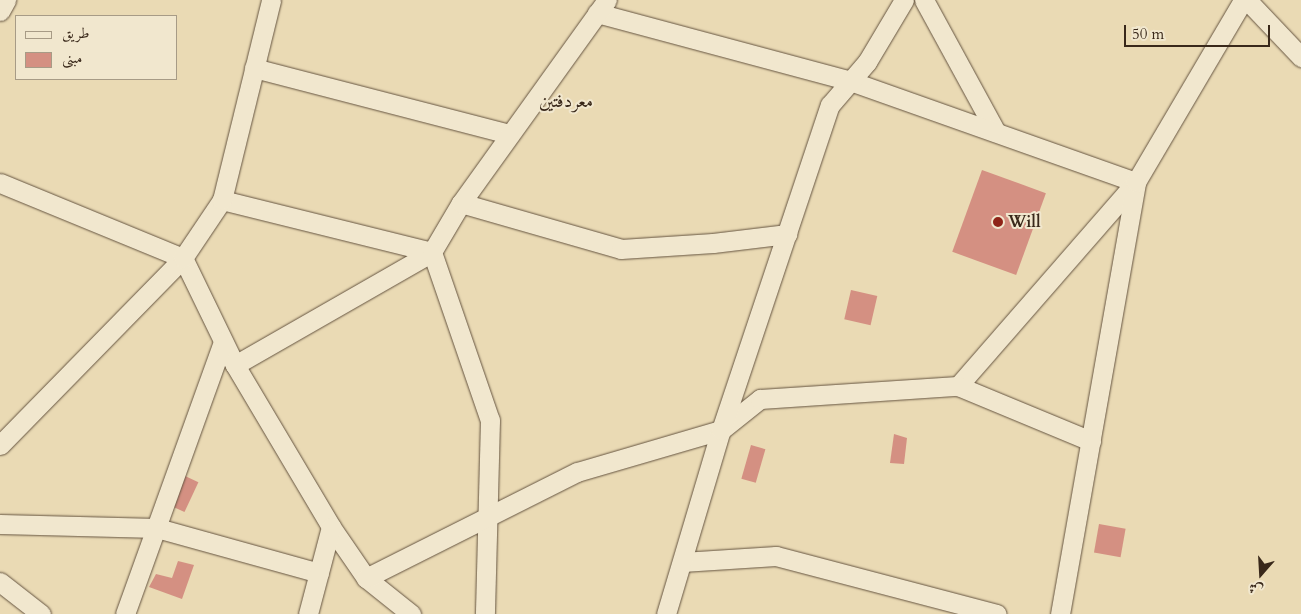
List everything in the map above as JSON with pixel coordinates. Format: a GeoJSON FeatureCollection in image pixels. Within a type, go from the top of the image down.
{"type":"FeatureCollection","features":[{"type":"Feature","properties":{"kind":"street"},"geometry":{"type":"LineString","coordinates":[[0,11],[6,0]]}},
{"type":"Feature","properties":{"kind":"street"},"geometry":{"type":"LineString","coordinates":[[0,445],[183,258],[222,200],[271,0]]}},
{"type":"Feature","properties":{"kind":"street"},"geometry":{"type":"LineString","coordinates":[[666,614],[721,430],[830,105],[867,62],[904,0]]}},
{"type":"Feature","properties":{"kind":"street"},"geometry":{"type":"LineString","coordinates":[[924,0],[996,132]]}},
{"type":"Feature","properties":{"kind":"street"},"geometry":{"type":"LineString","coordinates":[[958,386],[1136,182],[1243,0]]}},
{"type":"Feature","properties":{"kind":"street"},"geometry":{"type":"LineString","coordinates":[[1247,0],[1301,57]]}},
{"type":"Feature","properties":{"kind":"street"},"geometry":{"type":"LineString","coordinates":[[235,365],[432,252],[461,203],[602,7],[850,81],[1136,182]]}},
{"type":"Feature","properties":{"kind":"street"},"geometry":{"type":"LineString","coordinates":[[254,68],[510,134]]}},
{"type":"Feature","properties":{"kind":"street"},"geometry":{"type":"LineString","coordinates":[[1060,614],[1136,182]]}},
{"type":"Feature","properties":{"kind":"street"},"geometry":{"type":"LineString","coordinates":[[0,183],[183,258],[235,365],[331,527],[366,578],[411,614]]}},
{"type":"Feature","properties":{"kind":"street"},"geometry":{"type":"LineString","coordinates":[[222,200],[432,252]]}},
{"type":"Feature","properties":{"kind":"street"},"geometry":{"type":"LineString","coordinates":[[461,203],[621,249],[713,243],[787,234]]}},
{"type":"Feature","properties":{"kind":"street"},"geometry":{"type":"LineString","coordinates":[[432,252],[490,420],[485,614]]}},
{"type":"Feature","properties":{"kind":"street"},"geometry":{"type":"LineString","coordinates":[[125,614],[223,342]]}},
{"type":"Feature","properties":{"kind":"street"},"geometry":{"type":"LineString","coordinates":[[366,578],[577,472],[721,430],[760,399],[958,386],[1091,441]]}},
{"type":"Feature","properties":{"kind":"street"},"geometry":{"type":"LineString","coordinates":[[0,524],[157,528],[319,573]]}},
{"type":"Feature","properties":{"kind":"street"},"geometry":{"type":"LineString","coordinates":[[308,614],[331,527]]}},
{"type":"Feature","properties":{"kind":"street"},"geometry":{"type":"LineString","coordinates":[[682,562],[776,556],[997,614]]}},
{"type":"Feature","properties":{"kind":"street"},"geometry":{"type":"LineString","coordinates":[[0,582],[41,614]]}},
{"type":"Feature","properties":{"kind":"building","name":"Will"},"geometry":{"type":"Polygon","coordinates":[[[982,170],[1046,193],[1016,275],[952,252],[982,170]]]}},
{"type":"Feature","properties":{"kind":"building"},"geometry":{"type":"Polygon","coordinates":[[[851,290],[877,296],[871,325],[844,319],[851,290]]]}},
{"type":"Feature","properties":{"kind":"building"},"geometry":{"type":"Polygon","coordinates":[[[894,434],[907,438],[904,464],[890,463],[894,434]]]}},
{"type":"Feature","properties":{"kind":"building"},"geometry":{"type":"Polygon","coordinates":[[[751,445],[765,449],[756,483],[741,479],[751,445]]]}},
{"type":"Feature","properties":{"kind":"building"},"geometry":{"type":"Polygon","coordinates":[[[183,475],[198,482],[184,512],[169,505],[183,475]]]}},
{"type":"Feature","properties":{"kind":"building"},"geometry":{"type":"Polygon","coordinates":[[[1099,524],[1126,529],[1121,557],[1094,553],[1099,524]]]}},
{"type":"Feature","properties":{"kind":"building"},"geometry":{"type":"Polygon","coordinates":[[[178,561],[194,565],[182,599],[149,587],[156,574],[172,578],[178,561]]]}},
{"type":"Feature","properties":{"kind":"place","name":"Will"},"geometry":{"type":"Point","coordinates":[998,222]}},
{"type":"Feature","properties":{"kind":"district","name":"معردفتين"},"geometry":{"type":"Point","coordinates":[566,102]}}]}
